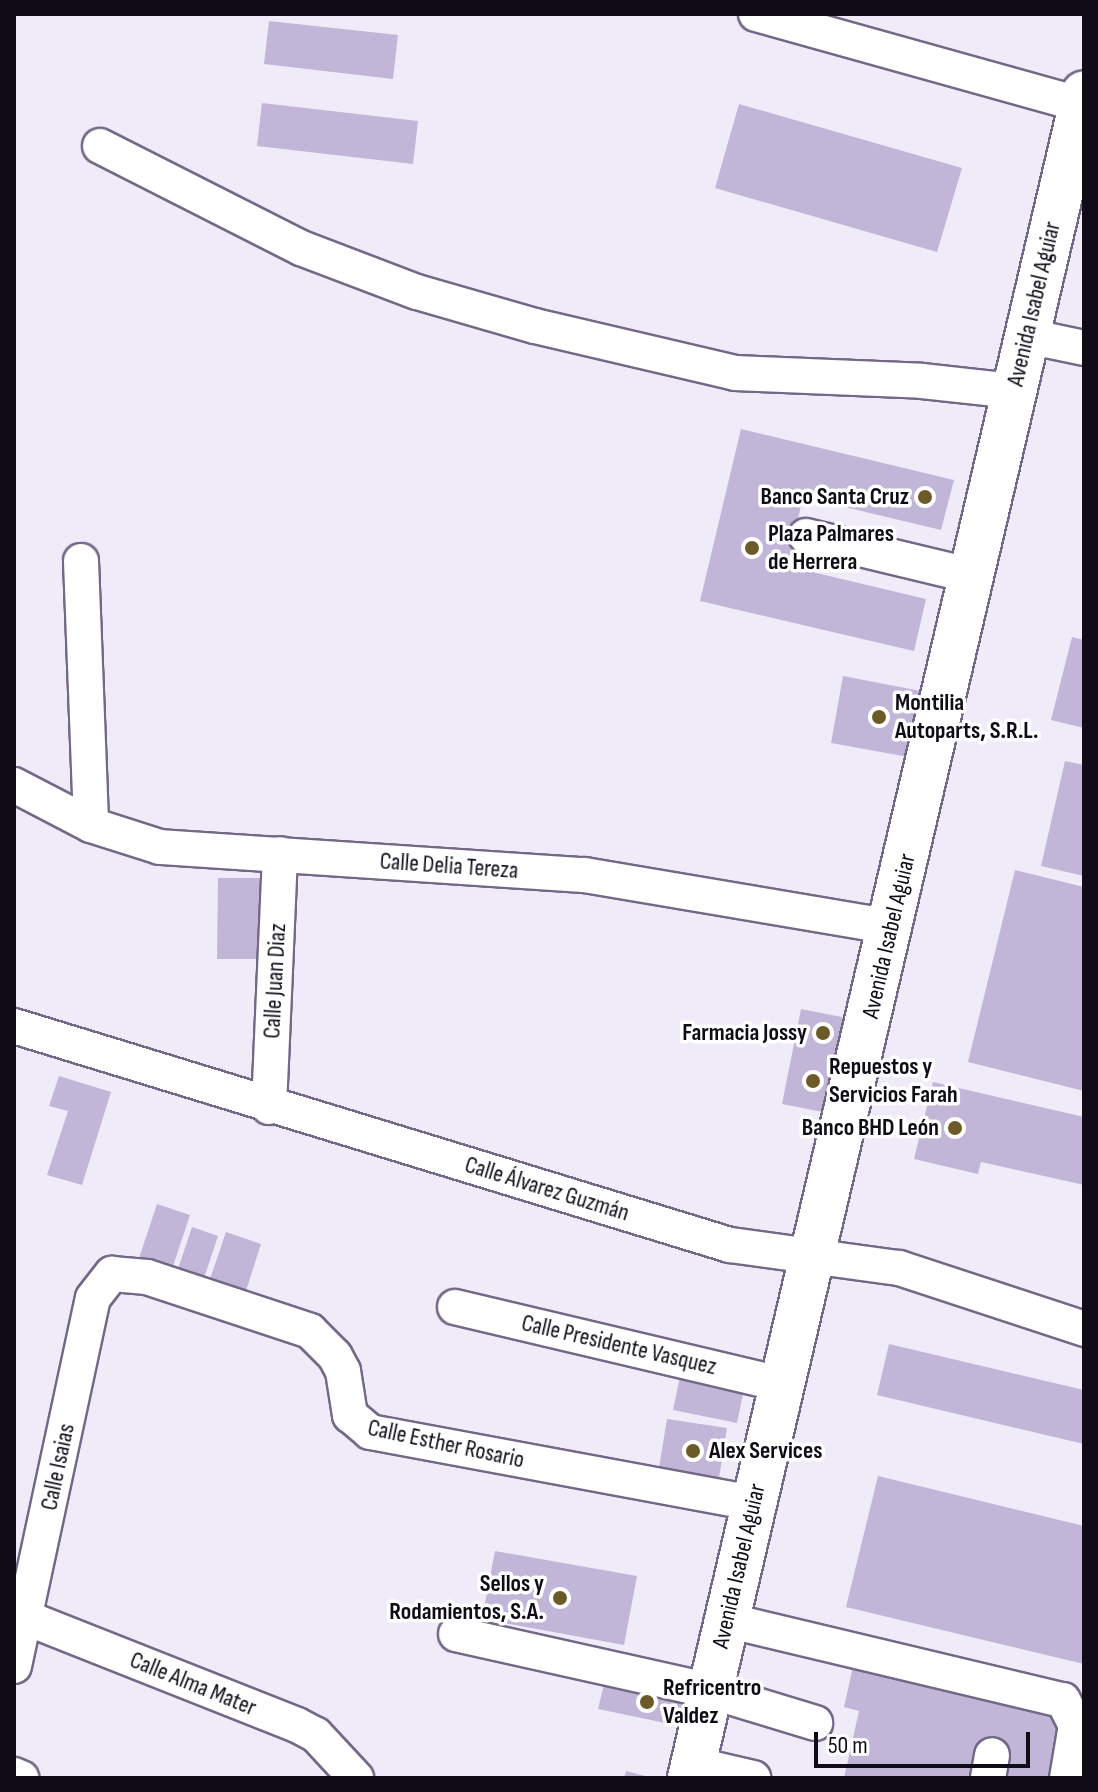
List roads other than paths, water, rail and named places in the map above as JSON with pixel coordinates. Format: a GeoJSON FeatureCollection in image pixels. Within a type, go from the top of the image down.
{"type":"FeatureCollection","features":[{"type":"Feature","properties":{"kind":"main road","name":"Avenida Isabel Aguiar"},"geometry":{"type":"LineString","coordinates":[[692,1771],[753,1503],[892,927],[1083,99]]}},
{"type":"Feature","properties":{"kind":"street"},"geometry":{"type":"LineString","coordinates":[[756,14],[1083,99]]}},
{"type":"Feature","properties":{"kind":"street"},"geometry":{"type":"LineString","coordinates":[[100,146],[301,248],[417,292],[535,326],[735,373],[922,381],[1014,391]]}},
{"type":"Feature","properties":{"kind":"street"},"geometry":{"type":"LineString","coordinates":[[1027,336],[1084,348]]}},
{"type":"Feature","properties":{"kind":"street"},"geometry":{"type":"LineString","coordinates":[[806,536],[972,576]]}},
{"type":"Feature","properties":{"kind":"street"},"geometry":{"type":"LineString","coordinates":[[81,561],[91,825]]}},
{"type":"Feature","properties":{"kind":"street","name":"Calle Delia Tereza"},"geometry":{"type":"LineString","coordinates":[[14,785],[91,825],[160,847],[585,875],[892,927]]}},
{"type":"Feature","properties":{"kind":"street","name":"Calle Juan Diaz"},"geometry":{"type":"LineString","coordinates":[[269,1107],[280,854]]}},
{"type":"Feature","properties":{"kind":"street","name":"Calle Álvarez Guzmán"},"geometry":{"type":"LineString","coordinates":[[14,1026],[269,1107],[730,1245],[899,1268],[1084,1329]]}},
{"type":"Feature","properties":{"kind":"street","name":"Calle Esther Rosario"},"geometry":{"type":"LineString","coordinates":[[112,1274],[147,1277],[310,1331],[335,1356],[343,1371],[350,1415],[370,1432],[753,1503]]}},
{"type":"Feature","properties":{"kind":"street","name":"Calle Isaias"},"geometry":{"type":"LineString","coordinates":[[14,1666],[20,1615],[93,1298],[112,1274]]}},
{"type":"Feature","properties":{"kind":"street","name":"Calle Presidente Vasquez"},"geometry":{"type":"LineString","coordinates":[[455,1307],[782,1384]]}},
{"type":"Feature","properties":{"kind":"street","name":"Calle Alma Mater"},"geometry":{"type":"LineString","coordinates":[[20,1615],[297,1725],[330,1748],[356,1778]]}},
{"type":"Feature","properties":{"kind":"street"},"geometry":{"type":"LineString","coordinates":[[726,1620],[1063,1700],[1076,1725],[1067,1778]]}},
{"type":"Feature","properties":{"kind":"street"},"geometry":{"type":"LineString","coordinates":[[456,1634],[710,1691],[815,1723]]}},
{"type":"Feature","properties":{"kind":"street"},"geometry":{"type":"LineString","coordinates":[[692,1771],[753,1778]]}},
{"type":"Feature","properties":{"kind":"street"},"geometry":{"type":"LineString","coordinates":[[14,1775],[21,1778]]}},
{"type":"Feature","properties":{"kind":"place","name":"Banco Santa Cruz"},"geometry":{"type":"Point","coordinates":[925,497]}},
{"type":"Feature","properties":{"kind":"place","name":"Plaza Palmares de Herrera"},"geometry":{"type":"Point","coordinates":[752,548]}},
{"type":"Feature","properties":{"kind":"place","name":"Montilia Autoparts, S.R.L."},"geometry":{"type":"Point","coordinates":[879,717]}},
{"type":"Feature","properties":{"kind":"place","name":"Farmacia Jossy"},"geometry":{"type":"Point","coordinates":[823,1033]}},
{"type":"Feature","properties":{"kind":"place","name":"Repuestos y Servicios Farah"},"geometry":{"type":"Point","coordinates":[813,1081]}},
{"type":"Feature","properties":{"kind":"place","name":"Banco BHD León"},"geometry":{"type":"Point","coordinates":[955,1128]}},
{"type":"Feature","properties":{"kind":"place","name":"Alex Services"},"geometry":{"type":"Point","coordinates":[693,1451]}},
{"type":"Feature","properties":{"kind":"place","name":"Sellos y Rodamientos, S.A."},"geometry":{"type":"Point","coordinates":[560,1598]}},
{"type":"Feature","properties":{"kind":"place","name":"Refricentro Valdez"},"geometry":{"type":"Point","coordinates":[647,1702]}}]}
